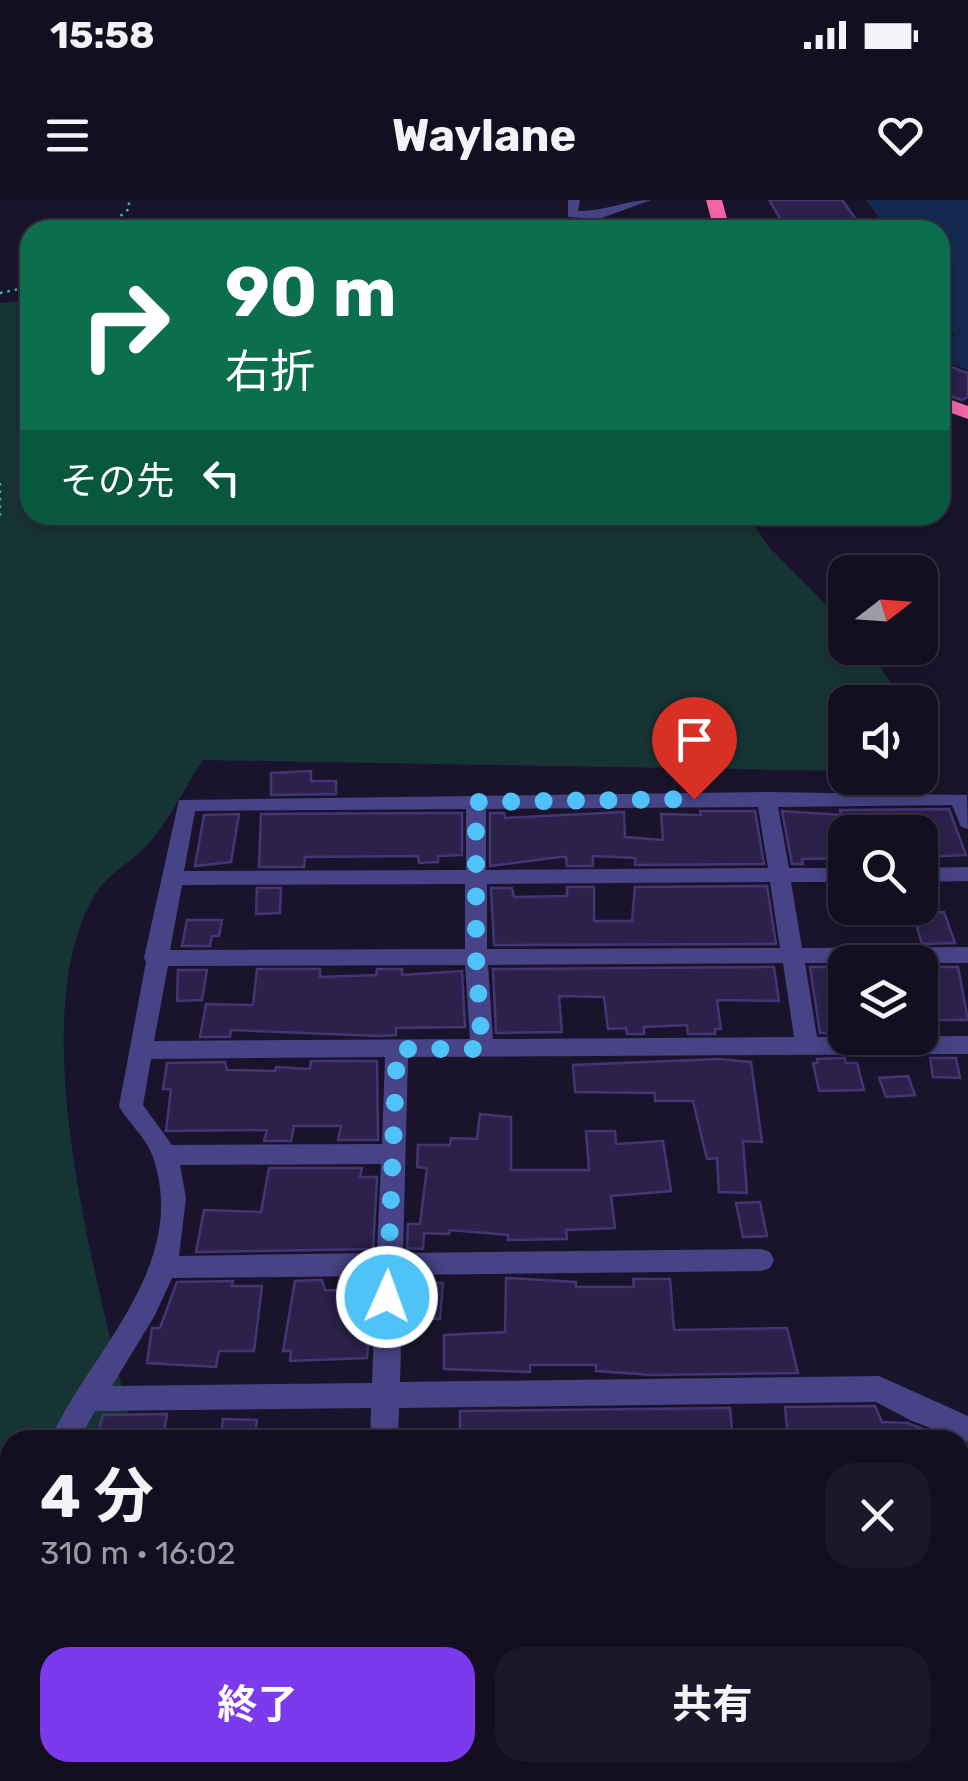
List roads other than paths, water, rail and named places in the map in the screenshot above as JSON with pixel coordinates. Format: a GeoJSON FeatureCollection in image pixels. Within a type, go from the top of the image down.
{"type":"FeatureCollection","features":[{"type":"Feature","properties":{"kind":"street"},"geometry":{"type":"LineString","coordinates":[[574,200],[572,214],[582,217],[645,200]]}},
{"type":"Feature","properties":{"kind":"street"},"geometry":{"type":"LineString","coordinates":[[767,798],[807,1044]]}},
{"type":"Feature","properties":{"kind":"street"},"geometry":{"type":"LineString","coordinates":[[69,1430],[142,1315],[167,1267],[174,1210],[165,1155],[131,1106],[186,804],[960,799],[968,822]]}},
{"type":"Feature","properties":{"kind":"street"},"geometry":{"type":"LineString","coordinates":[[476,802],[476,957],[482,1049]]}},
{"type":"Feature","properties":{"kind":"street"},"geometry":{"type":"LineString","coordinates":[[938,874],[968,874]]}},
{"type":"Feature","properties":{"kind":"street"},"geometry":{"type":"LineString","coordinates":[[170,878],[828,875]]}},
{"type":"Feature","properties":{"kind":"street"},"geometry":{"type":"LineString","coordinates":[[155,958],[968,956]]}},
{"type":"Feature","properties":{"kind":"street"},"geometry":{"type":"LineString","coordinates":[[139,1050],[968,1044]]}},
{"type":"Feature","properties":{"kind":"street"},"geometry":{"type":"LineString","coordinates":[[384,1430],[397,1049]]}},
{"type":"Feature","properties":{"kind":"street"},"geometry":{"type":"LineString","coordinates":[[165,1155],[394,1154]]}},
{"type":"Feature","properties":{"kind":"street"},"geometry":{"type":"LineString","coordinates":[[167,1267],[760,1260]]}},
{"type":"Feature","properties":{"kind":"street"},"geometry":{"type":"LineString","coordinates":[[85,1400],[879,1389],[922,1412],[968,1429]]}},
{"type":"Feature","properties":{"kind":"water"},"geometry":{"type":"Polygon","coordinates":[[[866,200],[968,200],[968,370],[950,364],[950,336],[955,334],[950,331],[950,220],[881,220],[866,200]]]}}]}
